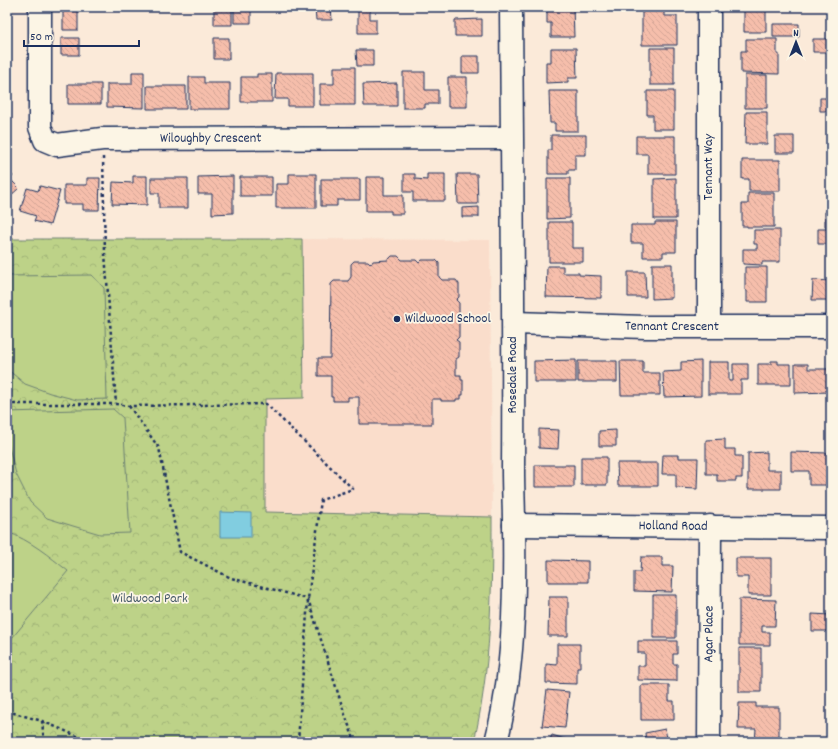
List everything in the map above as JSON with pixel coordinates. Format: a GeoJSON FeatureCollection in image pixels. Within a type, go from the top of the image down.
{"type":"FeatureCollection","features":[{"type":"Feature","properties":{"kind":"street","name":"Wiloughby Crescent"},"geometry":{"type":"LineString","coordinates":[[40,7],[40,126],[45,140],[57,145],[102,139],[512,138]]}},
{"type":"Feature","properties":{"kind":"street","name":"Rosedale Road"},"geometry":{"type":"LineString","coordinates":[[496,742],[504,714],[513,634],[514,323],[511,7]]}},
{"type":"Feature","properties":{"kind":"street","name":"Tennant Way"},"geometry":{"type":"LineString","coordinates":[[709,7],[709,326]]}},
{"type":"Feature","properties":{"kind":"street","name":"Tennant Crescent"},"geometry":{"type":"LineString","coordinates":[[514,323],[637,326],[831,327]]}},
{"type":"Feature","properties":{"kind":"street","name":"Holland Road"},"geometry":{"type":"LineString","coordinates":[[514,525],[831,528]]}},
{"type":"Feature","properties":{"kind":"street","name":"Agar Place"},"geometry":{"type":"LineString","coordinates":[[709,742],[710,526]]}},
{"type":"Feature","properties":{"kind":"path"},"geometry":{"type":"LineString","coordinates":[[103,155],[105,253],[116,404]]}},
{"type":"Feature","properties":{"kind":"path"},"geometry":{"type":"LineString","coordinates":[[7,403],[116,404],[129,406],[266,404],[353,489],[321,500],[308,599],[298,742]]}},
{"type":"Feature","properties":{"kind":"path"},"geometry":{"type":"LineString","coordinates":[[129,406],[159,448],[180,552],[231,578],[308,599]]}},
{"type":"Feature","properties":{"kind":"path"},"geometry":{"type":"LineString","coordinates":[[308,599],[355,742]]}},
{"type":"Feature","properties":{"kind":"path"},"geometry":{"type":"LineString","coordinates":[[7,711],[42,721],[91,742]]}},
{"type":"Feature","properties":{"kind":"path"},"geometry":{"type":"LineString","coordinates":[[42,721],[44,742]]}},
{"type":"Feature","properties":{"kind":"shaded area","name":"Wildwood School"},"geometry":{"type":"Polygon","coordinates":[[[302,239],[490,240],[492,517],[265,513],[265,398],[304,398],[302,239]]]}},
{"type":"Feature","properties":{"kind":"green space","name":"Wildwood Park"},"geometry":{"type":"Polygon","coordinates":[[[7,239],[302,239],[304,398],[265,399],[265,512],[492,517],[492,574],[487,658],[480,714],[474,742],[7,742],[7,239]]]}},
{"type":"Feature","properties":{"kind":"green space"},"geometry":{"type":"Polygon","coordinates":[[[92,275],[104,288],[107,399],[77,400],[50,393],[25,384],[7,369],[7,276],[92,275]]]}},
{"type":"Feature","properties":{"kind":"green space"},"geometry":{"type":"Polygon","coordinates":[[[113,409],[123,418],[130,533],[100,534],[47,518],[30,502],[16,474],[7,434],[7,412],[113,409]]]}},
{"type":"Feature","properties":{"kind":"green space"},"geometry":{"type":"Polygon","coordinates":[[[7,532],[24,539],[68,571],[7,644],[7,532]]]}},
{"type":"Feature","properties":{"kind":"water"},"geometry":{"type":"Polygon","coordinates":[[[220,512],[251,513],[251,537],[220,537],[220,512]]]}},
{"type":"Feature","properties":{"kind":"building"},"geometry":{"type":"Polygon","coordinates":[[[214,7],[232,7],[232,25],[214,25],[214,7]]]}},
{"type":"Feature","properties":{"kind":"building"},"geometry":{"type":"Polygon","coordinates":[[[234,7],[251,7],[251,23],[234,23],[234,7]]]}},
{"type":"Feature","properties":{"kind":"building"},"geometry":{"type":"Polygon","coordinates":[[[315,7],[331,7],[332,20],[316,20],[315,7]]]}},
{"type":"Feature","properties":{"kind":"building"},"geometry":{"type":"Polygon","coordinates":[[[358,7],[370,7],[370,19],[376,19],[376,33],[358,33],[358,7]]]}},
{"type":"Feature","properties":{"kind":"building"},"geometry":{"type":"Polygon","coordinates":[[[547,7],[573,7],[574,37],[551,37],[551,23],[547,23],[547,7]]]}},
{"type":"Feature","properties":{"kind":"building"},"geometry":{"type":"Polygon","coordinates":[[[642,7],[664,7],[664,16],[677,16],[677,45],[642,45],[642,7]]]}},
{"type":"Feature","properties":{"kind":"building"},"geometry":{"type":"Polygon","coordinates":[[[744,7],[766,7],[766,32],[744,32],[744,7]]]}},
{"type":"Feature","properties":{"kind":"building"},"geometry":{"type":"Polygon","coordinates":[[[827,10],[831,10],[831,37],[828,37],[827,10]]]}},
{"type":"Feature","properties":{"kind":"building"},"geometry":{"type":"Polygon","coordinates":[[[63,11],[78,11],[78,30],[63,30],[63,11]]]}},
{"type":"Feature","properties":{"kind":"building"},"geometry":{"type":"Polygon","coordinates":[[[482,19],[482,36],[455,36],[455,20],[482,19]]]}},
{"type":"Feature","properties":{"kind":"building"},"geometry":{"type":"Polygon","coordinates":[[[773,24],[799,24],[799,37],[773,37],[773,24]]]}},
{"type":"Feature","properties":{"kind":"building"},"geometry":{"type":"Polygon","coordinates":[[[61,38],[79,38],[79,55],[61,55],[61,38]]]}},
{"type":"Feature","properties":{"kind":"building"},"geometry":{"type":"Polygon","coordinates":[[[214,38],[229,38],[229,59],[214,59],[214,38]]]}},
{"type":"Feature","properties":{"kind":"building"},"geometry":{"type":"Polygon","coordinates":[[[746,39],[777,39],[779,74],[741,73],[741,51],[746,51],[746,39]]]}},
{"type":"Feature","properties":{"kind":"building"},"geometry":{"type":"Polygon","coordinates":[[[813,39],[831,39],[831,52],[813,52],[813,39]]]}},
{"type":"Feature","properties":{"kind":"building"},"geometry":{"type":"Polygon","coordinates":[[[551,48],[576,48],[577,78],[568,78],[568,82],[546,83],[546,62],[551,62],[551,48]]]}},
{"type":"Feature","properties":{"kind":"building"},"geometry":{"type":"Polygon","coordinates":[[[650,48],[674,48],[674,85],[650,85],[650,48]]]}},
{"type":"Feature","properties":{"kind":"building"},"geometry":{"type":"Polygon","coordinates":[[[356,50],[373,50],[373,66],[357,66],[356,50]]]}},
{"type":"Feature","properties":{"kind":"building"},"geometry":{"type":"Polygon","coordinates":[[[462,56],[479,56],[479,73],[462,73],[462,56]]]}},
{"type":"Feature","properties":{"kind":"building"},"geometry":{"type":"Polygon","coordinates":[[[334,67],[355,67],[355,105],[320,105],[320,84],[334,84],[334,67]]]}},
{"type":"Feature","properties":{"kind":"building"},"geometry":{"type":"Polygon","coordinates":[[[132,72],[144,72],[144,108],[107,107],[107,84],[132,84],[132,72]]]}},
{"type":"Feature","properties":{"kind":"building"},"geometry":{"type":"Polygon","coordinates":[[[403,72],[425,72],[425,90],[438,90],[438,104],[425,104],[425,108],[403,108],[403,72]]]}},
{"type":"Feature","properties":{"kind":"building"},"geometry":{"type":"Polygon","coordinates":[[[276,73],[313,73],[313,106],[288,106],[288,99],[275,99],[276,73]]]}},
{"type":"Feature","properties":{"kind":"building"},"geometry":{"type":"Polygon","coordinates":[[[257,74],[272,74],[272,102],[241,102],[241,77],[257,77],[257,74]]]}},
{"type":"Feature","properties":{"kind":"building"},"geometry":{"type":"Polygon","coordinates":[[[745,75],[767,75],[767,108],[745,108],[745,75]]]}},
{"type":"Feature","properties":{"kind":"building"},"geometry":{"type":"Polygon","coordinates":[[[189,77],[204,77],[204,83],[230,83],[230,109],[189,109],[189,77]]]}},
{"type":"Feature","properties":{"kind":"building"},"geometry":{"type":"Polygon","coordinates":[[[448,77],[467,77],[467,107],[448,107],[448,77]]]}},
{"type":"Feature","properties":{"kind":"building"},"geometry":{"type":"Polygon","coordinates":[[[397,83],[397,106],[364,106],[363,84],[397,83]]]}},
{"type":"Feature","properties":{"kind":"building"},"geometry":{"type":"Polygon","coordinates":[[[68,84],[101,84],[101,104],[68,104],[68,84]]]}},
{"type":"Feature","properties":{"kind":"building"},"geometry":{"type":"Polygon","coordinates":[[[147,86],[186,86],[186,109],[147,109],[147,86]]]}},
{"type":"Feature","properties":{"kind":"building"},"geometry":{"type":"Polygon","coordinates":[[[549,91],[578,91],[578,131],[555,131],[555,123],[550,123],[549,91]]]}},
{"type":"Feature","properties":{"kind":"building"},"geometry":{"type":"Polygon","coordinates":[[[647,91],[674,91],[674,129],[653,129],[653,115],[647,115],[647,91]]]}},
{"type":"Feature","properties":{"kind":"building"},"geometry":{"type":"Polygon","coordinates":[[[820,98],[831,98],[831,111],[820,111],[820,98]]]}},
{"type":"Feature","properties":{"kind":"building"},"geometry":{"type":"Polygon","coordinates":[[[746,112],[767,112],[767,144],[745,144],[746,112]]]}},
{"type":"Feature","properties":{"kind":"building"},"geometry":{"type":"Polygon","coordinates":[[[551,135],[586,135],[586,155],[575,155],[575,170],[568,170],[568,174],[548,174],[548,150],[551,150],[551,135]]]}},
{"type":"Feature","properties":{"kind":"building"},"geometry":{"type":"Polygon","coordinates":[[[636,136],[675,136],[675,174],[648,174],[648,154],[636,154],[636,136]]]}},
{"type":"Feature","properties":{"kind":"building"},"geometry":{"type":"Polygon","coordinates":[[[775,136],[794,136],[794,153],[775,153],[775,136]]]}},
{"type":"Feature","properties":{"kind":"building"},"geometry":{"type":"Polygon","coordinates":[[[742,160],[780,160],[780,191],[749,191],[749,179],[742,179],[742,160]]]}},
{"type":"Feature","properties":{"kind":"building"},"geometry":{"type":"Polygon","coordinates":[[[7,170],[13,176],[10,179],[19,188],[7,199],[7,170]]]}},
{"type":"Feature","properties":{"kind":"building"},"geometry":{"type":"Polygon","coordinates":[[[289,174],[316,174],[316,208],[276,208],[276,184],[289,184],[289,174]]]}},
{"type":"Feature","properties":{"kind":"building"},"geometry":{"type":"Polygon","coordinates":[[[404,174],[415,174],[415,179],[427,180],[427,174],[445,174],[445,201],[413,201],[413,192],[404,192],[404,174]]]}},
{"type":"Feature","properties":{"kind":"building"},"geometry":{"type":"Polygon","coordinates":[[[457,174],[477,174],[478,204],[458,204],[457,174]]]}},
{"type":"Feature","properties":{"kind":"building"},"geometry":{"type":"Polygon","coordinates":[[[133,176],[147,176],[147,205],[112,204],[113,182],[133,183],[133,176]]]}},
{"type":"Feature","properties":{"kind":"building"},"geometry":{"type":"Polygon","coordinates":[[[233,176],[233,213],[212,214],[212,194],[198,194],[198,177],[233,176]]]}},
{"type":"Feature","properties":{"kind":"building"},"geometry":{"type":"Polygon","coordinates":[[[240,177],[272,177],[272,196],[240,196],[240,177]]]}},
{"type":"Feature","properties":{"kind":"building"},"geometry":{"type":"Polygon","coordinates":[[[366,177],[384,177],[384,195],[403,195],[403,214],[391,214],[391,211],[366,211],[366,177]]]}},
{"type":"Feature","properties":{"kind":"building"},"geometry":{"type":"Polygon","coordinates":[[[87,178],[100,178],[99,210],[83,210],[83,204],[64,204],[64,185],[87,185],[87,178]]]}},
{"type":"Feature","properties":{"kind":"building"},"geometry":{"type":"Polygon","coordinates":[[[151,178],[188,178],[188,208],[159,208],[159,193],[151,193],[151,178]]]}},
{"type":"Feature","properties":{"kind":"building"},"geometry":{"type":"Polygon","coordinates":[[[547,178],[570,178],[570,218],[547,219],[547,178]]]}},
{"type":"Feature","properties":{"kind":"building"},"geometry":{"type":"Polygon","coordinates":[[[676,178],[676,219],[654,219],[654,179],[676,178]]]}},
{"type":"Feature","properties":{"kind":"building"},"geometry":{"type":"Polygon","coordinates":[[[321,179],[360,179],[360,200],[337,200],[337,206],[321,206],[321,179]]]}},
{"type":"Feature","properties":{"kind":"building"},"geometry":{"type":"Polygon","coordinates":[[[40,186],[60,191],[50,225],[34,221],[36,216],[20,211],[27,188],[38,191],[40,186]]]}},
{"type":"Feature","properties":{"kind":"building"},"geometry":{"type":"Polygon","coordinates":[[[748,193],[774,193],[774,227],[742,226],[742,204],[748,204],[748,193]]]}},
{"type":"Feature","properties":{"kind":"building"},"geometry":{"type":"Polygon","coordinates":[[[479,207],[479,217],[462,217],[462,208],[479,207]]]}},
{"type":"Feature","properties":{"kind":"building"},"geometry":{"type":"Polygon","coordinates":[[[825,212],[831,212],[831,227],[825,227],[825,212]]]}},
{"type":"Feature","properties":{"kind":"building"},"geometry":{"type":"Polygon","coordinates":[[[549,222],[572,222],[572,248],[583,248],[583,262],[549,262],[549,222]]]}},
{"type":"Feature","properties":{"kind":"building"},"geometry":{"type":"Polygon","coordinates":[[[655,222],[676,222],[676,252],[663,252],[663,257],[643,257],[643,243],[631,243],[631,225],[655,225],[655,222]]]}},
{"type":"Feature","properties":{"kind":"building"},"geometry":{"type":"Polygon","coordinates":[[[818,229],[831,229],[831,244],[818,244],[818,229]]]}},
{"type":"Feature","properties":{"kind":"building"},"geometry":{"type":"Polygon","coordinates":[[[754,230],[780,230],[780,262],[762,262],[762,265],[743,264],[743,249],[757,249],[757,244],[754,244],[754,230]]]}},
{"type":"Feature","properties":{"kind":"building","name":"Wildwood School"},"geometry":{"type":"Polygon","coordinates":[[[392,256],[398,256],[402,260],[416,260],[419,263],[422,260],[436,260],[439,263],[439,277],[442,280],[456,280],[459,284],[459,297],[456,300],[459,303],[459,317],[456,320],[459,322],[459,337],[456,340],[459,342],[459,357],[456,359],[456,375],[461,375],[461,380],[463,380],[463,395],[461,395],[461,399],[456,399],[456,401],[441,401],[441,399],[432,399],[432,424],[359,424],[359,397],[348,397],[348,401],[333,401],[333,397],[331,397],[331,376],[318,376],[318,358],[330,358],[331,284],[334,281],[348,281],[351,277],[351,264],[354,261],[368,261],[371,264],[373,261],[388,260],[392,256]]]}},
{"type":"Feature","properties":{"kind":"building"},"geometry":{"type":"Polygon","coordinates":[[[652,264],[672,264],[672,298],[652,299],[652,264]]]}},
{"type":"Feature","properties":{"kind":"building"},"geometry":{"type":"Polygon","coordinates":[[[547,266],[563,266],[563,273],[579,273],[579,275],[601,276],[601,298],[546,297],[547,266]]]}},
{"type":"Feature","properties":{"kind":"building"},"geometry":{"type":"Polygon","coordinates":[[[745,267],[767,267],[767,302],[747,302],[747,291],[745,290],[745,267]]]}},
{"type":"Feature","properties":{"kind":"building"},"geometry":{"type":"Polygon","coordinates":[[[628,272],[645,272],[646,297],[628,297],[628,272]]]}},
{"type":"Feature","properties":{"kind":"building"},"geometry":{"type":"Polygon","coordinates":[[[813,280],[831,281],[831,300],[812,300],[813,280]]]}},
{"type":"Feature","properties":{"kind":"building"},"geometry":{"type":"Polygon","coordinates":[[[576,360],[576,382],[534,382],[534,361],[576,360]]]}},
{"type":"Feature","properties":{"kind":"building"},"geometry":{"type":"Polygon","coordinates":[[[578,361],[617,361],[617,382],[578,382],[578,361]]]}},
{"type":"Feature","properties":{"kind":"building"},"geometry":{"type":"Polygon","coordinates":[[[620,361],[643,361],[643,373],[660,373],[660,395],[621,395],[620,361]]]}},
{"type":"Feature","properties":{"kind":"building"},"geometry":{"type":"Polygon","coordinates":[[[701,361],[701,396],[664,397],[663,372],[681,371],[681,362],[701,361]]]}},
{"type":"Feature","properties":{"kind":"building"},"geometry":{"type":"Polygon","coordinates":[[[771,361],[778,361],[778,364],[791,364],[791,385],[758,385],[758,364],[771,364],[771,361]]]}},
{"type":"Feature","properties":{"kind":"building"},"geometry":{"type":"Polygon","coordinates":[[[708,362],[729,362],[729,381],[733,381],[733,364],[748,364],[748,380],[741,380],[741,394],[708,394],[708,362]]]}},
{"type":"Feature","properties":{"kind":"building"},"geometry":{"type":"Polygon","coordinates":[[[795,364],[808,364],[808,369],[831,369],[831,392],[795,393],[795,364]]]}},
{"type":"Feature","properties":{"kind":"building"},"geometry":{"type":"Polygon","coordinates":[[[539,429],[559,430],[558,449],[539,448],[539,429]]]}},
{"type":"Feature","properties":{"kind":"building"},"geometry":{"type":"Polygon","coordinates":[[[616,430],[616,446],[599,446],[599,431],[616,430]]]}},
{"type":"Feature","properties":{"kind":"building"},"geometry":{"type":"Polygon","coordinates":[[[725,439],[725,449],[735,449],[735,456],[742,456],[742,478],[736,478],[736,481],[717,481],[717,474],[706,474],[706,440],[725,439]]]}},
{"type":"Feature","properties":{"kind":"building"},"geometry":{"type":"Polygon","coordinates":[[[767,452],[767,470],[781,470],[781,489],[748,489],[748,453],[767,452]]]}},
{"type":"Feature","properties":{"kind":"building"},"geometry":{"type":"Polygon","coordinates":[[[791,452],[828,453],[828,485],[809,485],[809,471],[791,471],[791,452]]]}},
{"type":"Feature","properties":{"kind":"building"},"geometry":{"type":"Polygon","coordinates":[[[663,455],[679,455],[679,458],[698,458],[697,489],[676,488],[676,474],[662,474],[663,455]]]}},
{"type":"Feature","properties":{"kind":"building"},"geometry":{"type":"Polygon","coordinates":[[[581,457],[607,457],[607,485],[581,485],[581,457]]]}},
{"type":"Feature","properties":{"kind":"building"},"geometry":{"type":"Polygon","coordinates":[[[617,463],[658,463],[658,486],[618,486],[617,463]]]}},
{"type":"Feature","properties":{"kind":"building"},"geometry":{"type":"Polygon","coordinates":[[[535,465],[574,465],[574,487],[535,487],[535,465]]]}},
{"type":"Feature","properties":{"kind":"building"},"geometry":{"type":"Polygon","coordinates":[[[641,557],[662,557],[662,566],[673,566],[672,592],[634,591],[634,572],[640,572],[641,557]]]}},
{"type":"Feature","properties":{"kind":"building"},"geometry":{"type":"Polygon","coordinates":[[[736,558],[771,558],[771,595],[748,595],[748,577],[736,577],[736,558]]]}},
{"type":"Feature","properties":{"kind":"building"},"geometry":{"type":"Polygon","coordinates":[[[548,560],[588,561],[588,582],[548,582],[548,560]]]}},
{"type":"Feature","properties":{"kind":"building"},"geometry":{"type":"Polygon","coordinates":[[[653,595],[676,595],[676,638],[653,638],[653,595]]]}},
{"type":"Feature","properties":{"kind":"building"},"geometry":{"type":"Polygon","coordinates":[[[549,597],[568,597],[568,636],[548,636],[549,597]]]}},
{"type":"Feature","properties":{"kind":"building"},"geometry":{"type":"Polygon","coordinates":[[[739,599],[776,600],[775,626],[762,626],[762,632],[770,632],[770,645],[739,645],[739,599]]]}},
{"type":"Feature","properties":{"kind":"building"},"geometry":{"type":"Polygon","coordinates":[[[812,614],[831,615],[831,631],[812,631],[812,614]]]}},
{"type":"Feature","properties":{"kind":"building"},"geometry":{"type":"Polygon","coordinates":[[[638,641],[677,641],[677,654],[673,654],[673,664],[677,664],[677,681],[638,680],[638,666],[645,666],[645,653],[638,653],[638,641]]]}},
{"type":"Feature","properties":{"kind":"building"},"geometry":{"type":"Polygon","coordinates":[[[557,644],[580,644],[580,668],[577,668],[577,684],[546,683],[546,664],[557,665],[557,644]]]}},
{"type":"Feature","properties":{"kind":"building"},"geometry":{"type":"Polygon","coordinates":[[[739,648],[761,648],[761,692],[739,692],[739,648]]]}},
{"type":"Feature","properties":{"kind":"building"},"geometry":{"type":"Polygon","coordinates":[[[641,685],[669,685],[669,701],[674,701],[674,720],[641,720],[641,685]]]}},
{"type":"Feature","properties":{"kind":"building"},"geometry":{"type":"Polygon","coordinates":[[[547,690],[569,692],[565,728],[542,726],[547,690]]]}},
{"type":"Feature","properties":{"kind":"building"},"geometry":{"type":"Polygon","coordinates":[[[739,703],[756,703],[756,707],[779,707],[779,742],[755,742],[756,729],[738,729],[739,703]]]}},
{"type":"Feature","properties":{"kind":"building"},"geometry":{"type":"Polygon","coordinates":[[[665,729],[668,742],[646,742],[645,733],[665,729]]]}},
{"type":"Feature","properties":{"kind":"building"},"geometry":{"type":"Polygon","coordinates":[[[552,735],[568,740],[568,742],[549,742],[552,735]]]}},
{"type":"Feature","properties":{"kind":"place","name":"Wildwood School"},"geometry":{"type":"Point","coordinates":[397,319]}}]}
